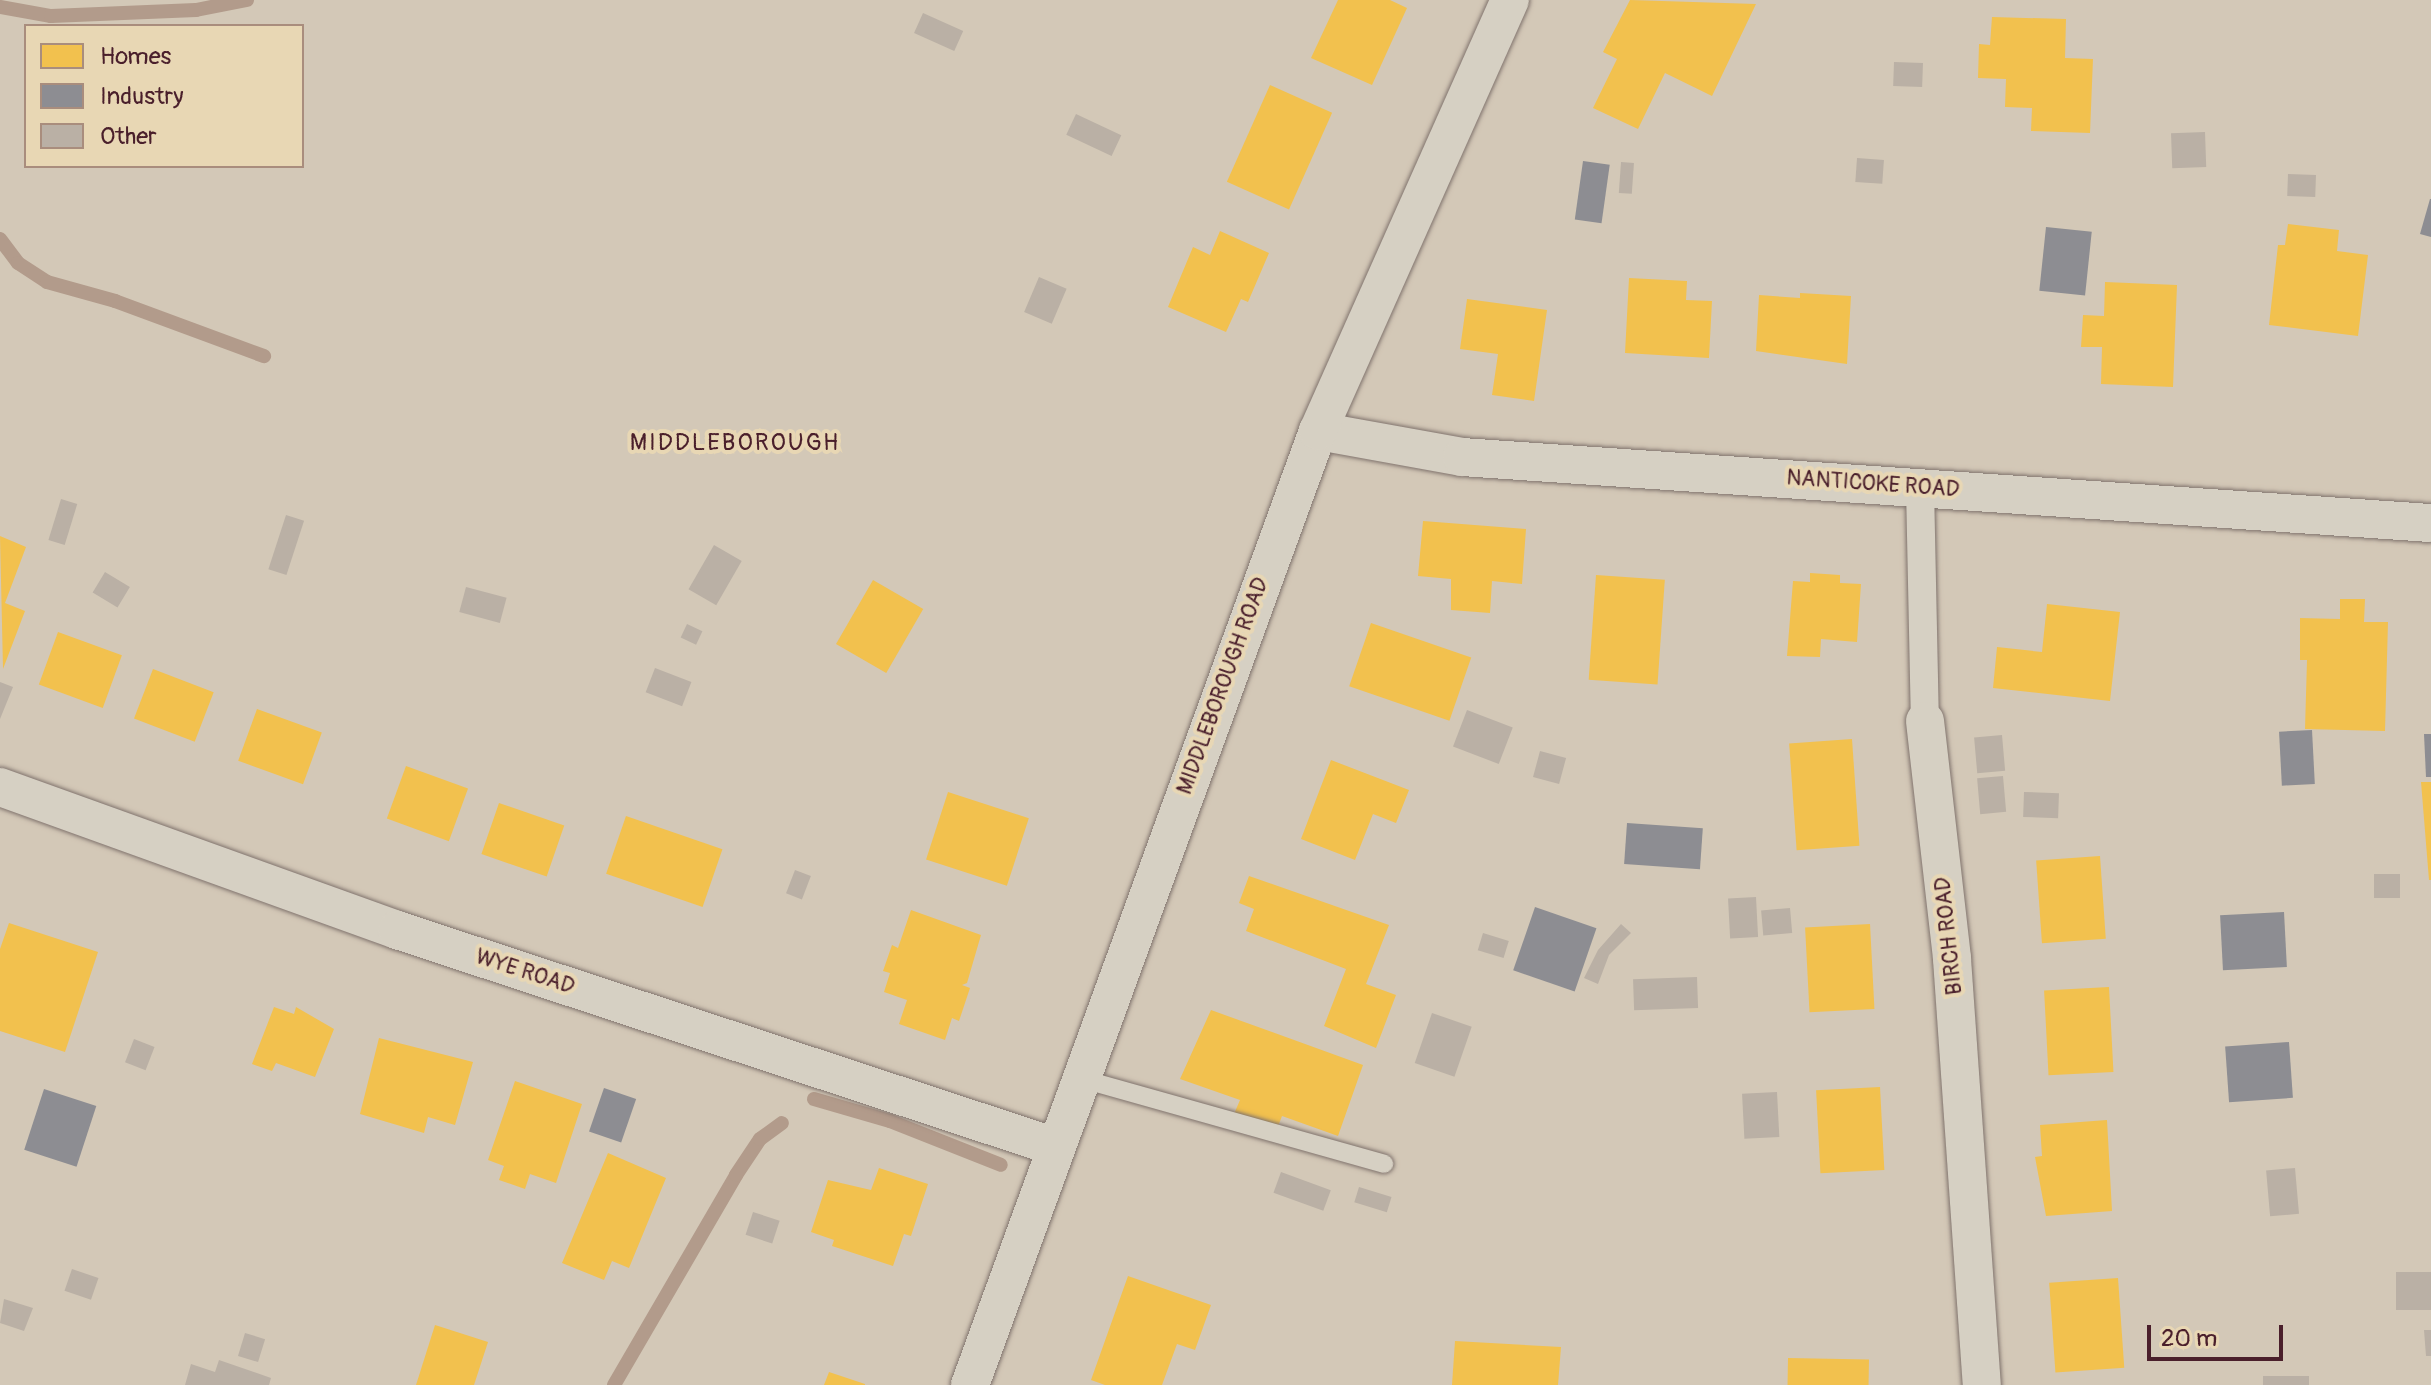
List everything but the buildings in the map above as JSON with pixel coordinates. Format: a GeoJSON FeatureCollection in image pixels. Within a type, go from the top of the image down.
{"type":"FeatureCollection","features":[{"type":"Feature","properties":{"kind":"street","name":"MIDDLEBOROUGH ROAD"},"geometry":{"type":"LineString","coordinates":[[970,1385],[1053,1146],[1318,431],[1510,0]]}},
{"type":"Feature","properties":{"kind":"street","name":"NANTICOKE ROAD"},"geometry":{"type":"LineString","coordinates":[[1318,431],[1462,457],[2431,523]]}},
{"type":"Feature","properties":{"kind":"street","name":"BIRCH ROAD"},"geometry":{"type":"LineString","coordinates":[[1920,487],[1925,721],[1952,959],[1982,1385]]}},
{"type":"Feature","properties":{"kind":"street","name":"WYE ROAD"},"geometry":{"type":"LineString","coordinates":[[0,787],[397,930],[1053,1146]]}},
{"type":"Feature","properties":{"kind":"lane"},"geometry":{"type":"LineString","coordinates":[[1079,1078],[1384,1164]]}},
{"type":"Feature","properties":{"kind":"waterway"},"geometry":{"type":"LineString","coordinates":[[0,7],[51,16],[196,10],[247,0]]}},
{"type":"Feature","properties":{"kind":"waterway"},"geometry":{"type":"LineString","coordinates":[[0,239],[18,263],[47,282],[115,301],[264,356]]}},
{"type":"Feature","properties":{"kind":"waterway"},"geometry":{"type":"LineString","coordinates":[[814,1099],[890,1121],[1001,1165]]}},
{"type":"Feature","properties":{"kind":"waterway"},"geometry":{"type":"LineString","coordinates":[[614,1385],[736,1175],[760,1139],[782,1123]]}},
{"type":"Feature","properties":{"kind":"district","name":"MIDDLEBOROUGH"},"geometry":{"type":"Point","coordinates":[735,443]}}]}
